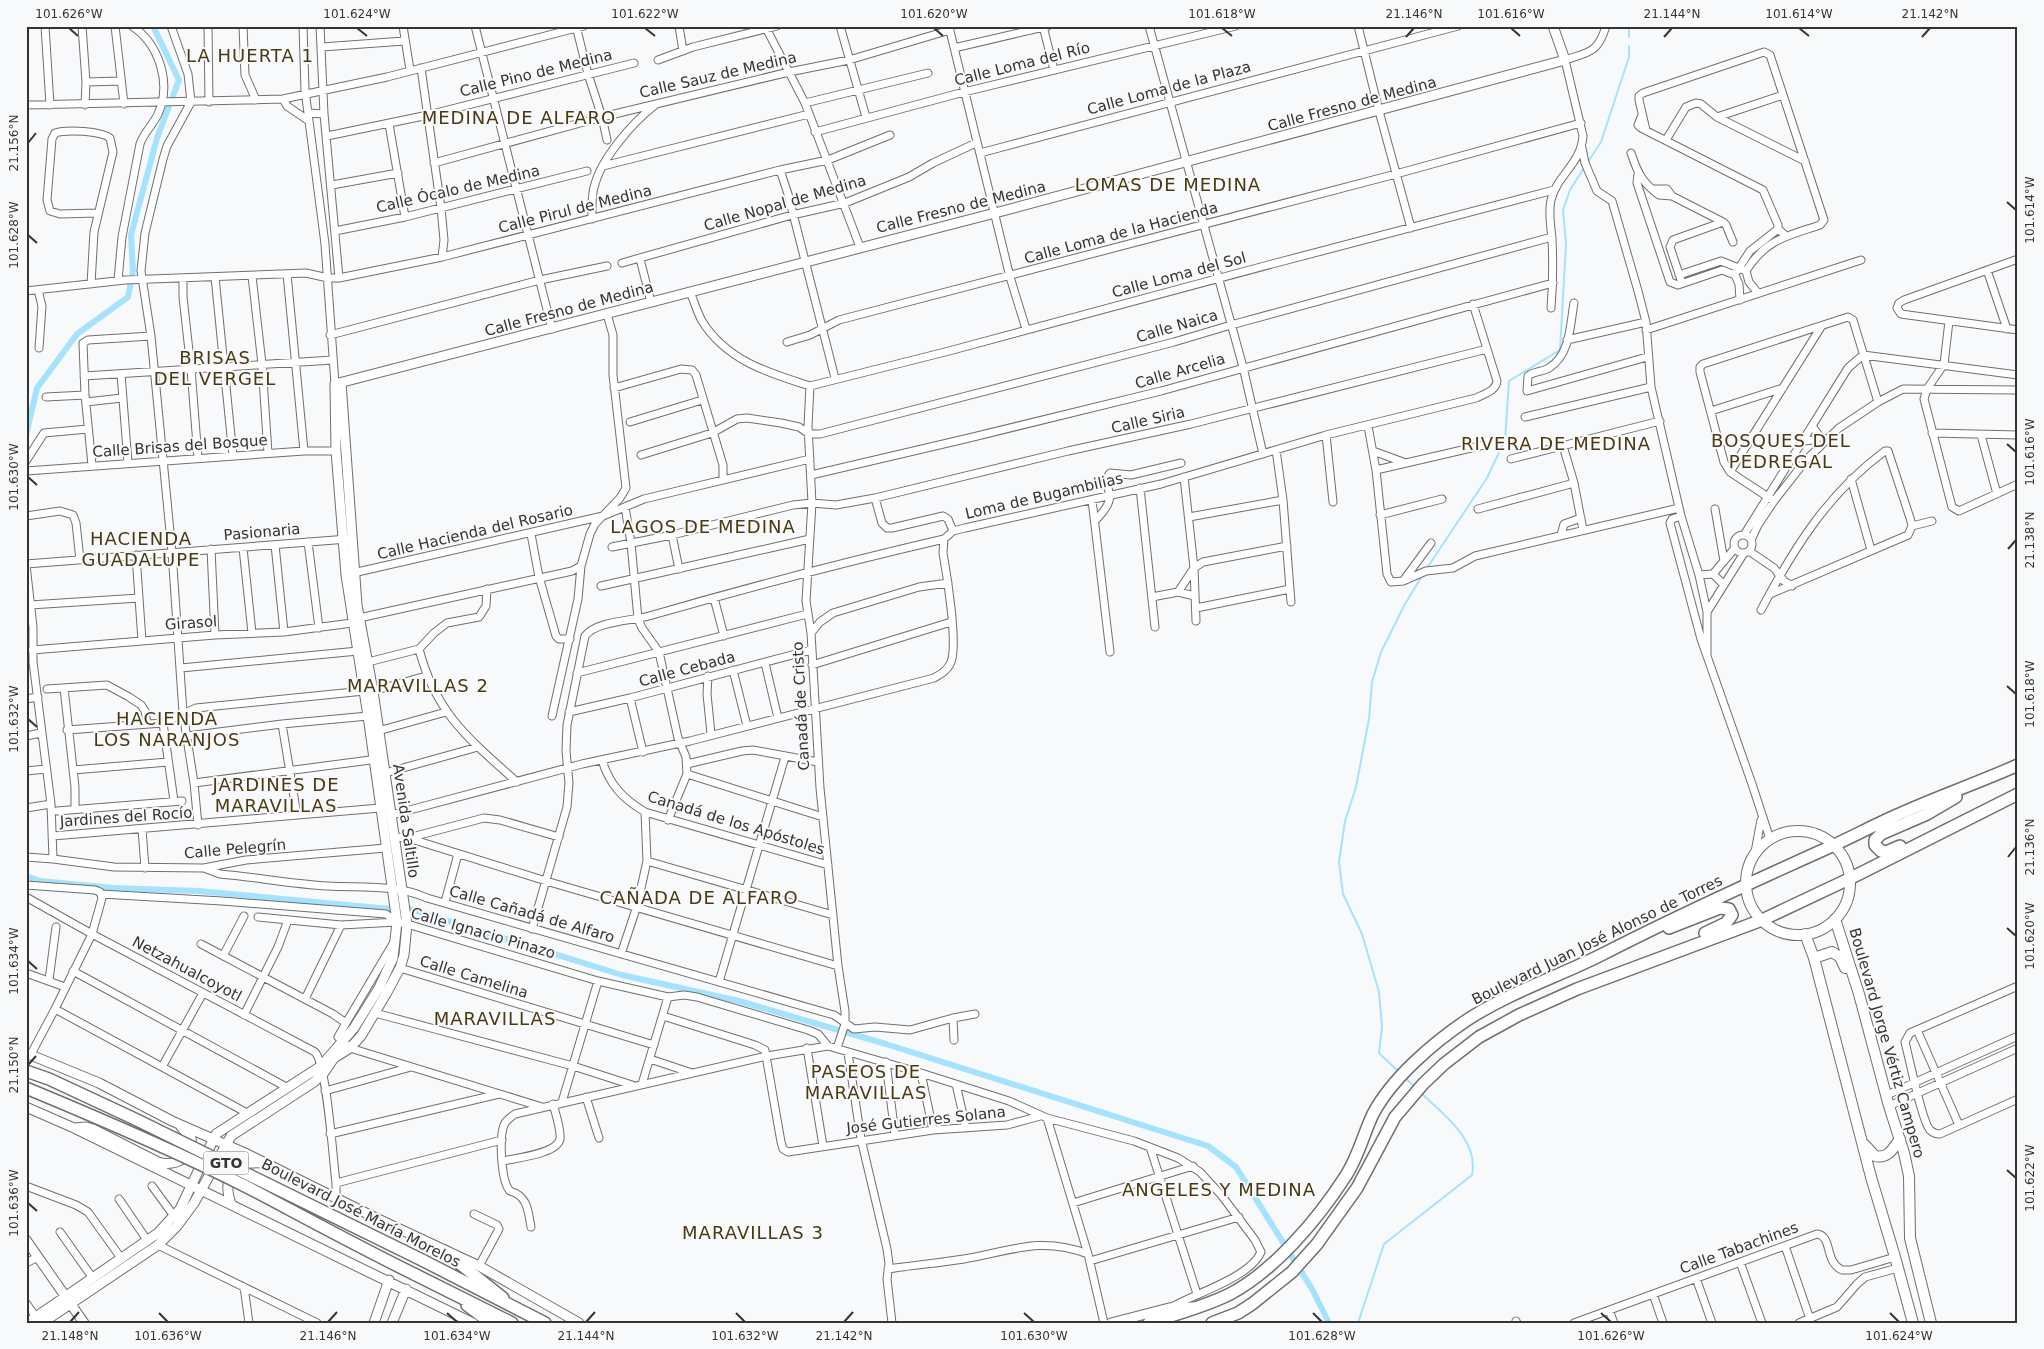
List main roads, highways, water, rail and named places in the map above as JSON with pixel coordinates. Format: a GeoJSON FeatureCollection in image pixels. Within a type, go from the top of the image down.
{"type":"FeatureCollection","features":[{"type":"Feature","properties":{"kind":"main road","name":"Boulevard Juan José Alonso de Torres"},"geometry":{"type":"LineString","coordinates":[[1150,1323],[1198,1308],[1230,1294],[1280,1256],[1319,1212],[1345,1178],[1375,1112],[1390,1090],[1435,1044],[1481,1011],[1698,906],[1746,886],[1904,812],[1979,783],[2018,765]]}},
{"type":"Feature","properties":{"kind":"main road"},"geometry":{"type":"LineString","coordinates":[[1953,826],[1886,852],[1881,851],[1875,846],[1876,838],[1882,834],[1946,804],[1979,783]]}},
{"type":"Feature","properties":{"kind":"main road"},"geometry":{"type":"LineString","coordinates":[[1212,1323],[1238,1313],[1292,1272],[1335,1220],[1358,1188],[1388,1127],[1406,1103],[1444,1064],[1486,1033],[1519,1015],[1577,989],[1762,920],[1851,878],[2018,794]]}},
{"type":"Feature","properties":{"kind":"main road"},"geometry":{"type":"LineString","coordinates":[[1803,832],[1819,836],[1834,845],[1847,860],[1851,878],[1848,899],[1835,919],[1820,930],[1805,934],[1784,932],[1762,920],[1751,905],[1746,886],[1748,868],[1755,852],[1770,840],[1786,834],[1803,832]]}},
{"type":"Feature","properties":{"kind":"main road"},"geometry":{"type":"LineString","coordinates":[[1620,945],[1642,939],[1720,908],[1727,908],[1731,912],[1729,920],[1720,926],[1675,945],[1629,970]]}},
{"type":"Feature","properties":{"kind":"main road","name":"Boulevard Jorge Vértiz Campero"},"geometry":{"type":"LineString","coordinates":[[1835,919],[1900,1139],[1909,1176],[1909,1232],[1931,1323]]}},
{"type":"Feature","properties":{"kind":"main road"},"geometry":{"type":"LineString","coordinates":[[1805,934],[1814,958],[1912,1323]]}},
{"type":"Feature","properties":{"kind":"main road"},"geometry":{"type":"LineString","coordinates":[[1814,958],[1827,952],[1836,953],[1858,994]]}},
{"type":"Feature","properties":{"kind":"main road","name":"Boulevard José María Morelos"},"geometry":{"type":"LineString","coordinates":[[26,1071],[49,1079],[137,1120],[422,1260],[545,1323]]}},
{"type":"Feature","properties":{"kind":"main road","name":"Boulevard José María Morelos"},"geometry":{"type":"LineString","coordinates":[[26,1088],[118,1126],[248,1188],[325,1230],[512,1323]]}},
{"type":"Feature","properties":{"kind":"main road"},"geometry":{"type":"LineString","coordinates":[[1861,1137],[1872,1153],[1879,1157],[1888,1154],[1900,1139]]}},
{"type":"Feature","properties":{"kind":"main road"},"geometry":{"type":"LineString","coordinates":[[1890,1241],[1896,1248],[1903,1248],[1906,1245],[1905,1237],[1909,1232]]}},
{"type":"Feature","properties":{"kind":"main road"},"geometry":{"type":"LineString","coordinates":[[444,1251],[485,1282],[513,1307]]}},
{"type":"Feature","properties":{"kind":"main road"},"geometry":{"type":"LineString","coordinates":[[1895,1257],[1905,1259],[1911,1263],[1917,1285],[1923,1292]]}},
{"type":"Feature","properties":{"kind":"main road"},"geometry":{"type":"LineString","coordinates":[[448,1290],[491,1323]]}},
{"type":"Feature","properties":{"kind":"waterway"},"geometry":{"type":"LineString","coordinates":[[26,435],[37,388],[77,334],[128,297],[133,271],[131,235],[157,138],[179,80],[153,26]]}},
{"type":"Feature","properties":{"kind":"waterway"},"geometry":{"type":"LineString","coordinates":[[1629,26],[1629,37]]}},
{"type":"Feature","properties":{"kind":"waterway"},"geometry":{"type":"LineString","coordinates":[[1588,162],[1601,142],[1629,57],[1629,46]]}},
{"type":"Feature","properties":{"kind":"waterway"},"geometry":{"type":"LineString","coordinates":[[1427,568],[1487,478],[1505,440],[1509,381],[1560,350],[1566,244],[1563,210],[1570,190],[1584,168]]}},
{"type":"Feature","properties":{"kind":"waterway"},"geometry":{"type":"LineString","coordinates":[[1400,1073],[1379,1053],[1382,1027],[1379,992],[1362,934],[1343,894],[1339,862],[1345,821],[1356,787],[1369,719],[1372,682],[1381,652],[1405,604],[1422,576]]}},
{"type":"Feature","properties":{"kind":"waterway"},"geometry":{"type":"LineString","coordinates":[[26,876],[40,881],[113,888],[199,891],[379,908],[410,909],[622,975],[739,1001],[886,1044],[1208,1146],[1236,1167],[1312,1289],[1329,1323]]}},
{"type":"Feature","properties":{"kind":"waterway"},"geometry":{"type":"LineString","coordinates":[[1405,1078],[1414,1086]]}},
{"type":"Feature","properties":{"kind":"waterway"},"geometry":{"type":"LineString","coordinates":[[1358,1323],[1384,1244],[1472,1175],[1473,1162],[1465,1139],[1449,1119],[1421,1093]]}},
{"type":"Feature","properties":{"kind":"district","name":"LA HUERTA 1"},"geometry":{"type":"Point","coordinates":[250,55]}},
{"type":"Feature","properties":{"kind":"district","name":"MEDINA DE ALFARO"},"geometry":{"type":"Point","coordinates":[519,117]}},
{"type":"Feature","properties":{"kind":"district","name":"LOMAS DE MEDINA"},"geometry":{"type":"Point","coordinates":[1168,184]}},
{"type":"Feature","properties":{"kind":"district","name":"BRISAS DEL VERGEL"},"geometry":{"type":"Point","coordinates":[215,367]}},
{"type":"Feature","properties":{"kind":"district","name":"RIVERA DE MEDINA"},"geometry":{"type":"Point","coordinates":[1556,443]}},
{"type":"Feature","properties":{"kind":"district","name":"BOSQUES DEL PEDREGAL"},"geometry":{"type":"Point","coordinates":[1781,450]}},
{"type":"Feature","properties":{"kind":"district","name":"LAGOS DE MEDINA"},"geometry":{"type":"Point","coordinates":[703,526]}},
{"type":"Feature","properties":{"kind":"district","name":"HACIENDA GUADALUPE"},"geometry":{"type":"Point","coordinates":[141,548]}},
{"type":"Feature","properties":{"kind":"district","name":"MARAVILLAS 2"},"geometry":{"type":"Point","coordinates":[418,685]}},
{"type":"Feature","properties":{"kind":"district","name":"HACIENDA LOS NARANJOS"},"geometry":{"type":"Point","coordinates":[167,728]}},
{"type":"Feature","properties":{"kind":"district","name":"JARDINES DE MARAVILLAS"},"geometry":{"type":"Point","coordinates":[276,794]}},
{"type":"Feature","properties":{"kind":"district","name":"CAÑADA DE ALFARO"},"geometry":{"type":"Point","coordinates":[699,897]}},
{"type":"Feature","properties":{"kind":"district","name":"MARAVILLAS"},"geometry":{"type":"Point","coordinates":[495,1018]}},
{"type":"Feature","properties":{"kind":"district","name":"PASEOS DE MARAVILLAS"},"geometry":{"type":"Point","coordinates":[866,1081]}},
{"type":"Feature","properties":{"kind":"district","name":"ANGELES Y MEDINA"},"geometry":{"type":"Point","coordinates":[1219,1189]}},
{"type":"Feature","properties":{"kind":"district","name":"MARAVILLAS 3"},"geometry":{"type":"Point","coordinates":[753,1232]}}]}
